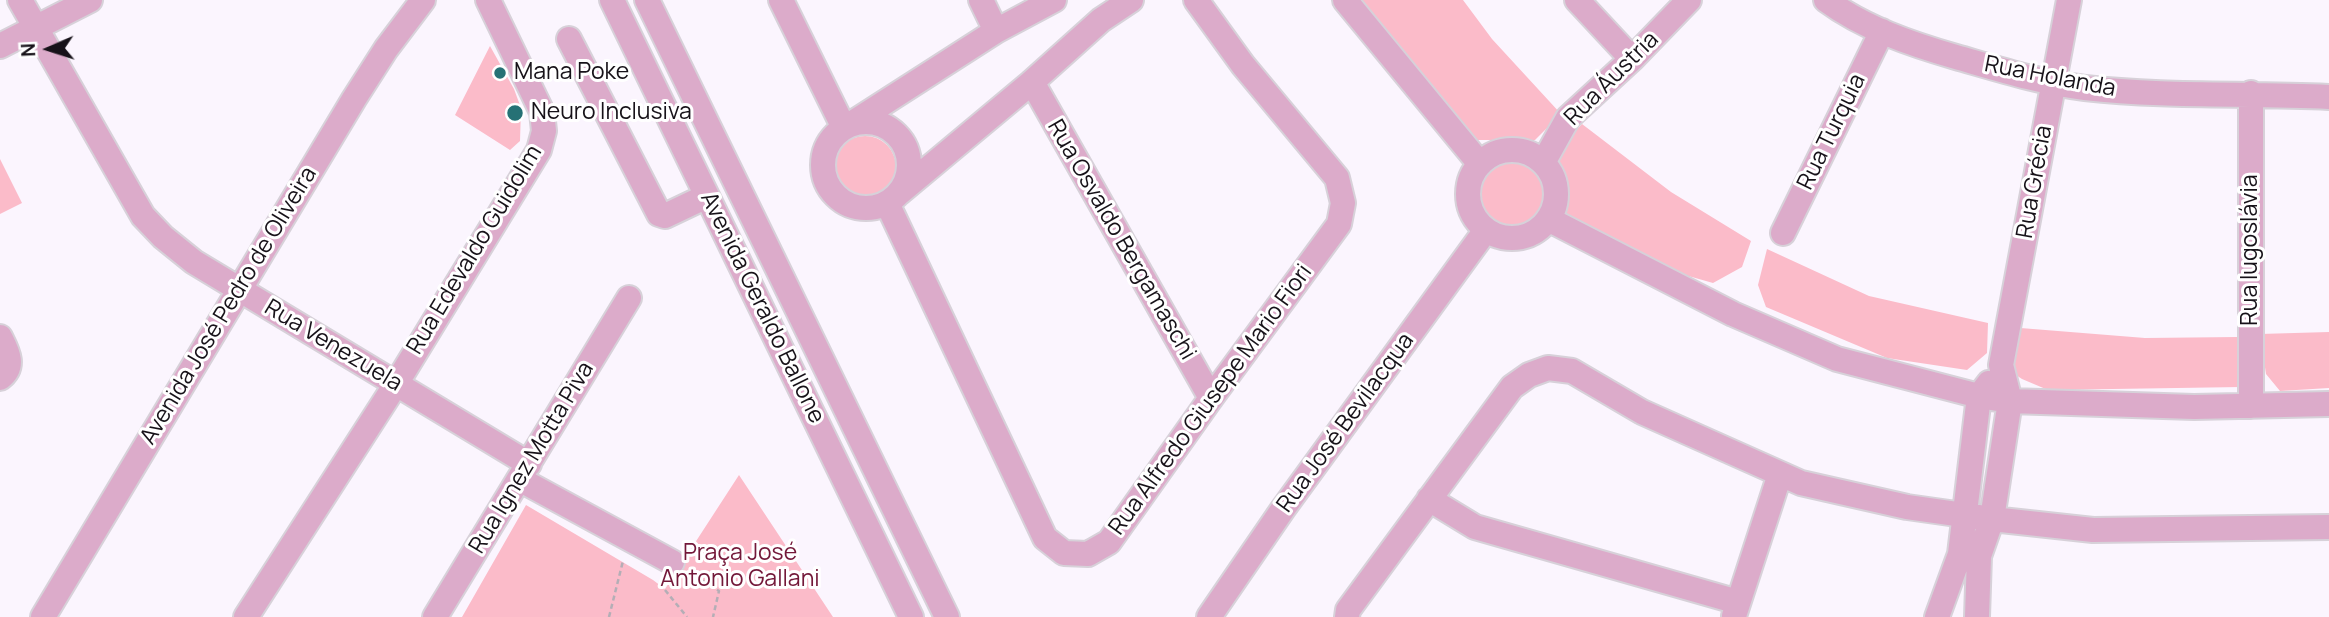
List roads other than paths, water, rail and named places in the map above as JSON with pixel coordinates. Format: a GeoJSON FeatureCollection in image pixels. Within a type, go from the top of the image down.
{"type":"FeatureCollection","features":[{"type":"Feature","properties":{"kind":"street","name":"Rua Venezuela"},"geometry":{"type":"LineString","coordinates":[[20,0],[143,216],[163,237],[194,262],[396,384],[524,471],[672,562]]}},
{"type":"Feature","properties":{"kind":"street"},"geometry":{"type":"LineString","coordinates":[[0,46],[90,0]]}},
{"type":"Feature","properties":{"kind":"street","name":"Avenida José Pedro de Oliveira"},"geometry":{"type":"LineString","coordinates":[[43,617],[386,49],[422,0]]}},
{"type":"Feature","properties":{"kind":"street","name":"Rua Edevaldo Guidolim"},"geometry":{"type":"LineString","coordinates":[[246,617],[396,384],[539,150],[544,131],[542,112],[488,0]]}},
{"type":"Feature","properties":{"kind":"street","name":"Avenida Geraldo Ballone"},"geometry":{"type":"LineString","coordinates":[[612,0],[911,617]]}},
{"type":"Feature","properties":{"kind":"street","name":"Avenida Geraldo Ballone"},"geometry":{"type":"LineString","coordinates":[[647,0],[947,617]]}},
{"type":"Feature","properties":{"kind":"street"},"geometry":{"type":"LineString","coordinates":[[781,0],[847,126]]}},
{"type":"Feature","properties":{"kind":"street"},"geometry":{"type":"LineString","coordinates":[[981,0],[996,31]]}},
{"type":"Feature","properties":{"kind":"street"},"geometry":{"type":"LineString","coordinates":[[1054,0],[996,31],[832,138],[822,165],[829,187],[844,203],[858,208],[873,208],[893,198],[1032,82],[1101,20],[1131,0]]}},
{"type":"Feature","properties":{"kind":"street","name":"Rua Alfredo Giusepe Mario Fiori"},"geometry":{"type":"LineString","coordinates":[[893,198],[1045,538],[1064,553],[1088,554],[1109,542],[1339,224],[1343,203],[1337,178],[1243,65],[1196,0]]}},
{"type":"Feature","properties":{"kind":"street"},"geometry":{"type":"LineString","coordinates":[[1345,0],[1480,164]]}},
{"type":"Feature","properties":{"kind":"street"},"geometry":{"type":"LineString","coordinates":[[1577,0],[1632,58]]}},
{"type":"Feature","properties":{"kind":"street","name":"Rua Áustria"},"geometry":{"type":"LineString","coordinates":[[1543,163],[1568,118],[1689,0]]}},
{"type":"Feature","properties":{"kind":"street","name":"Rua Holanda"},"geometry":{"type":"LineString","coordinates":[[1826,0],[1882,31],[1918,46],[2083,88],[2172,94],[2250,93],[2329,97]]}},
{"type":"Feature","properties":{"kind":"street","name":"Rua Grécia"},"geometry":{"type":"LineString","coordinates":[[2010,401],[2001,365],[2069,0]]}},
{"type":"Feature","properties":{"kind":"street","name":"Rua Turquia"},"geometry":{"type":"LineString","coordinates":[[1783,233],[1882,31]]}},
{"type":"Feature","properties":{"kind":"street"},"geometry":{"type":"LineString","coordinates":[[569,39],[659,214],[665,216],[707,196]]}},
{"type":"Feature","properties":{"kind":"street","name":"Rua Osvaldo Bergamaschi"},"geometry":{"type":"LineString","coordinates":[[1032,82],[1211,398]]}},
{"type":"Feature","properties":{"kind":"street","name":"Rua Iugoslávia"},"geometry":{"type":"LineString","coordinates":[[2250,93],[2251,406]]}},
{"type":"Feature","properties":{"kind":"street"},"geometry":{"type":"LineString","coordinates":[[847,126],[864,122],[878,124],[891,130],[901,140],[909,167],[906,181],[893,198]]}},
{"type":"Feature","properties":{"kind":"street"},"geometry":{"type":"LineString","coordinates":[[1504,151],[1531,155],[1543,163],[1551,174],[1555,187],[1555,200],[1548,219],[1530,234],[1519,237],[1508,238],[1486,230],[1472,212],[1468,191],[1472,176],[1480,164],[1491,155],[1504,151]]}},
{"type":"Feature","properties":{"kind":"street"},"geometry":{"type":"LineString","coordinates":[[1548,219],[1734,314],[1837,359],[1979,396],[2010,401],[2194,407],[2329,404]]}},
{"type":"Feature","properties":{"kind":"street","name":"Rua José Bevilacqua"},"geometry":{"type":"LineString","coordinates":[[1209,617],[1283,509],[1486,230]]}},
{"type":"Feature","properties":{"kind":"street","name":"Rua Ignez Motta Piva"},"geometry":{"type":"LineString","coordinates":[[435,617],[629,298]]}},
{"type":"Feature","properties":{"kind":"street"},"geometry":{"type":"LineString","coordinates":[[0,337],[9,357],[9,367],[0,378]]}},
{"type":"Feature","properties":{"kind":"street","name":"Rua Grécia"},"geometry":{"type":"LineString","coordinates":[[1979,396],[2001,365]]}},
{"type":"Feature","properties":{"kind":"street"},"geometry":{"type":"LineString","coordinates":[[1346,617],[1348,610],[1512,387],[1529,375],[1548,368],[1572,371],[1642,412],[1801,483],[1907,507],[2093,530],[2329,527]]}},
{"type":"Feature","properties":{"kind":"street"},"geometry":{"type":"LineString","coordinates":[[1937,617],[1960,554],[1979,396]]}},
{"type":"Feature","properties":{"kind":"street"},"geometry":{"type":"LineString","coordinates":[[1977,617],[1979,556],[1992,519],[2010,401]]}},
{"type":"Feature","properties":{"kind":"street"},"geometry":{"type":"LineString","coordinates":[[1429,499],[1475,527],[1736,610],[1780,474]]}},
{"type":"Feature","properties":{"kind":"place","name":"Mana Poke"},"geometry":{"type":"Point","coordinates":[500,73]}},
{"type":"Feature","properties":{"kind":"place","name":"Neuro Inclusiva"},"geometry":{"type":"Point","coordinates":[515,113]}},
{"type":"Feature","properties":{"kind":"park label","name":"Praça José Antonio Gallani"},"geometry":{"type":"Point","coordinates":[740,567]}}]}
